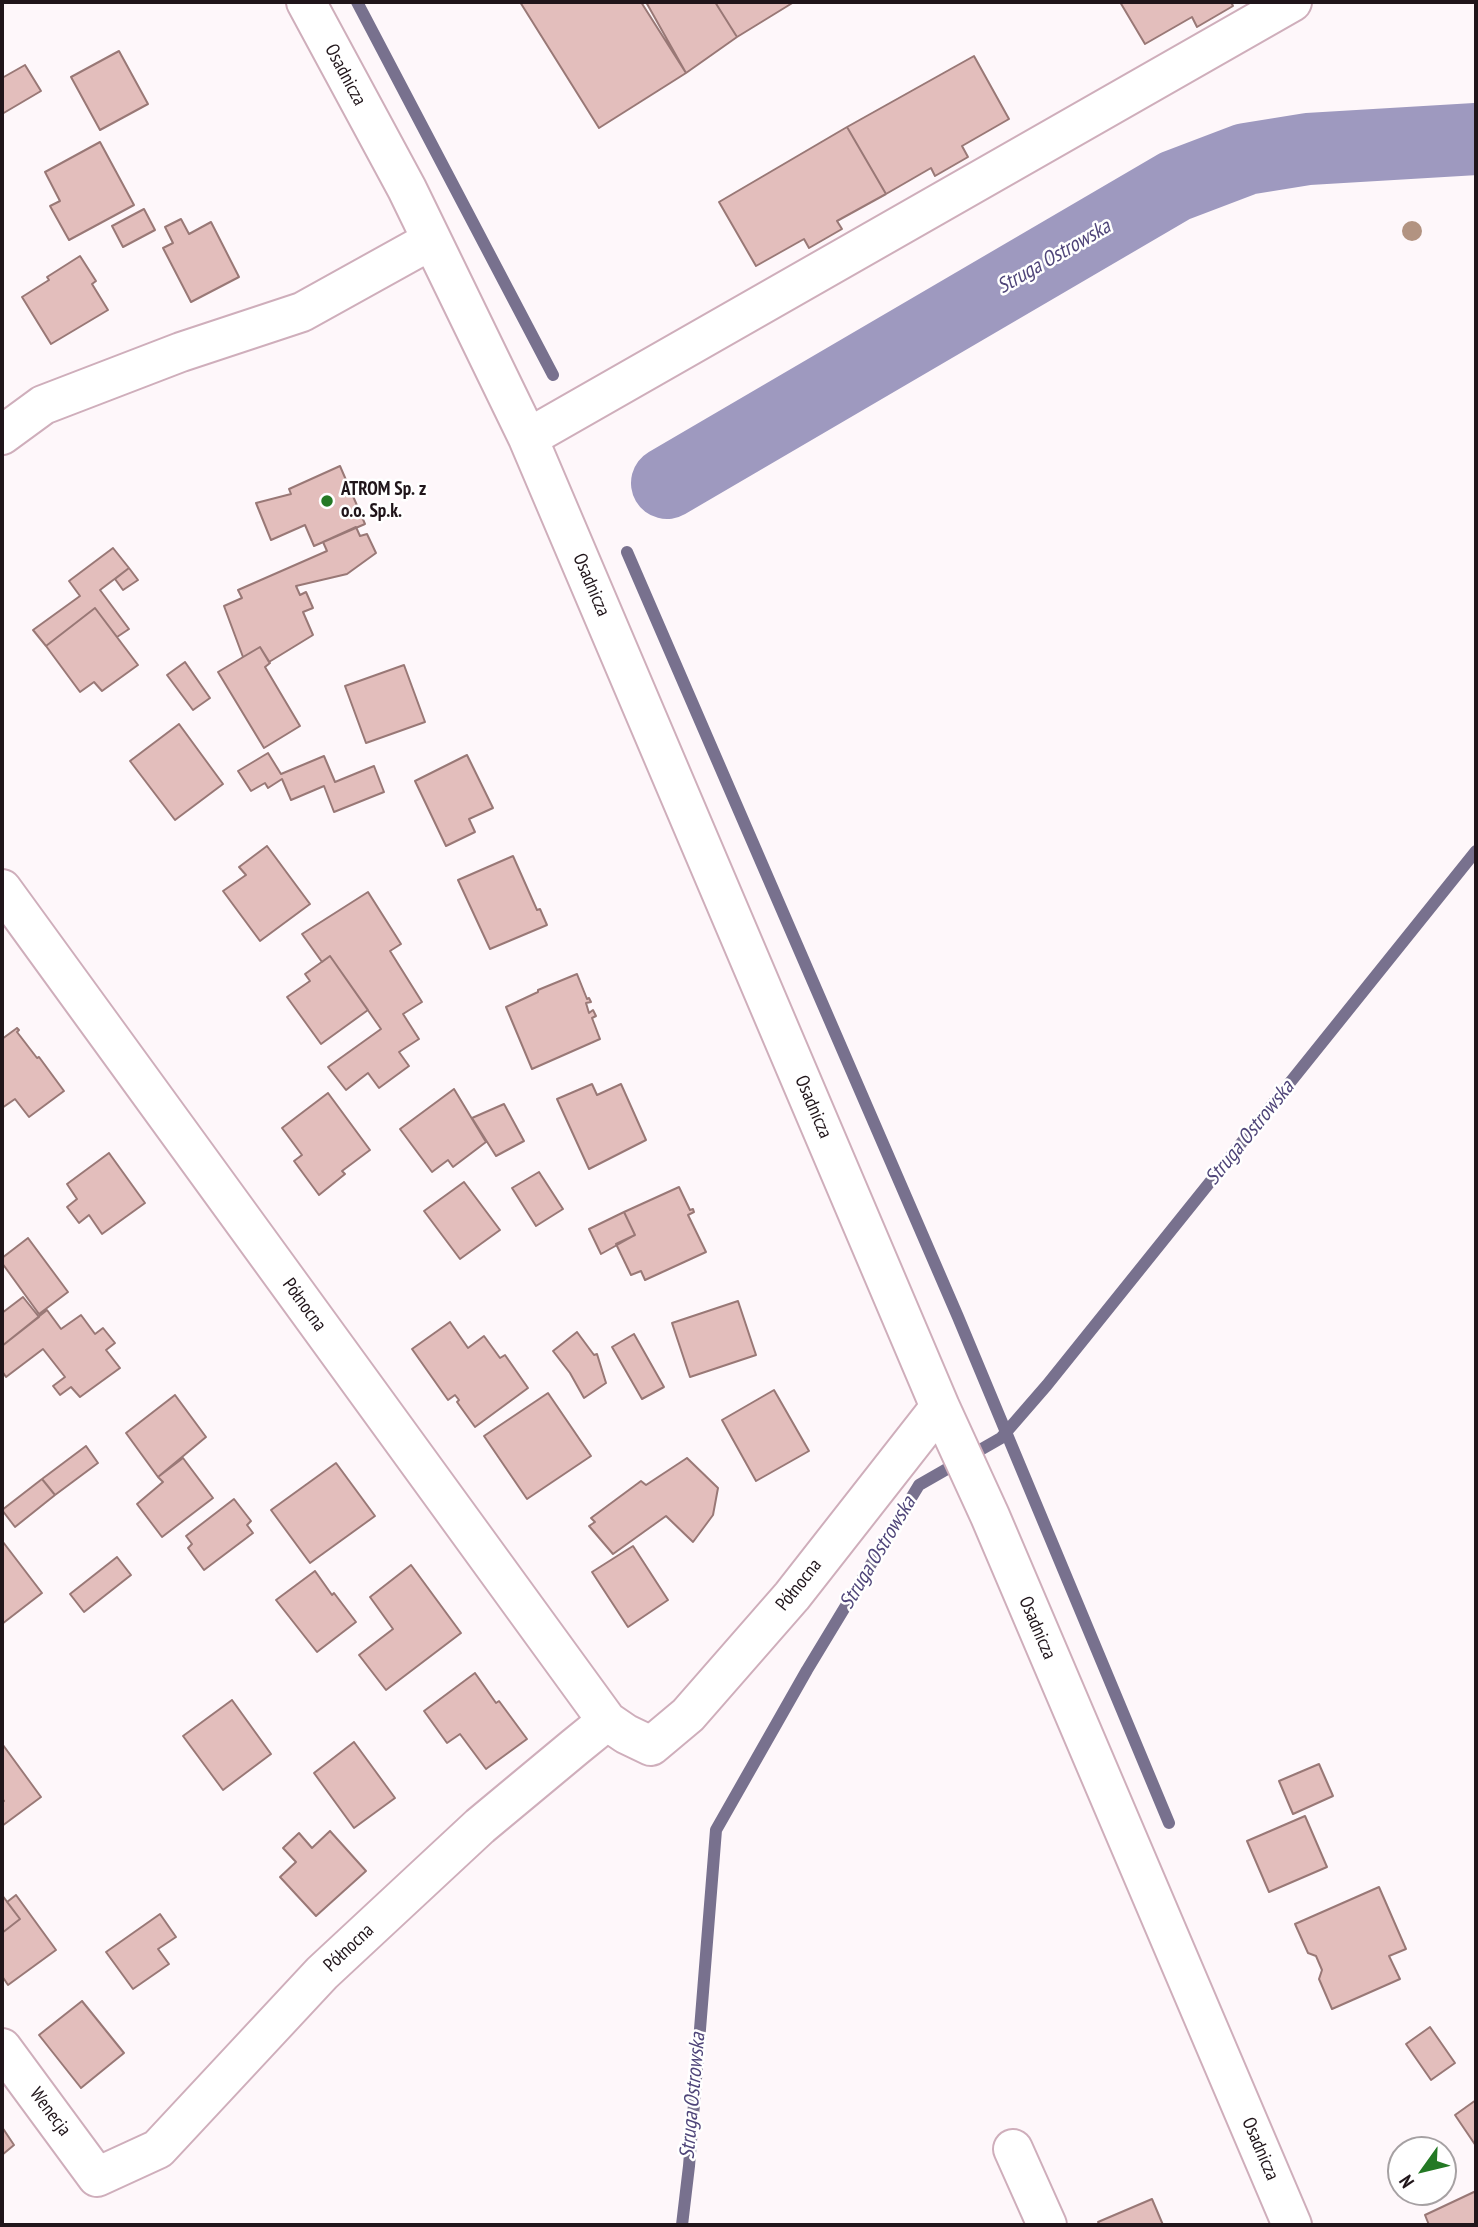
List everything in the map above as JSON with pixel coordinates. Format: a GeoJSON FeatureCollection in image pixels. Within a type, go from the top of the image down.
{"type":"FeatureCollection","features":[{"type":"Feature","properties":{"kind":"street","name":"Osadnicza"},"geometry":{"type":"LineString","coordinates":[[306,2],[407,189],[528,438],[1292,2225]]}},
{"type":"Feature","properties":{"kind":"street"},"geometry":{"type":"LineString","coordinates":[[528,438],[1292,2]]}},
{"type":"Feature","properties":{"kind":"street"},"geometry":{"type":"LineString","coordinates":[[2,435],[43,405],[181,352],[302,312],[430,241]]}},
{"type":"Feature","properties":{"kind":"street","name":"Północna"},"geometry":{"type":"LineString","coordinates":[[2,890],[607,1721],[626,1734],[651,1745],[688,1716],[792,1596],[940,1407]]}},
{"type":"Feature","properties":{"kind":"street","name":"Północna"},"geometry":{"type":"LineString","coordinates":[[97,2177],[158,2149],[322,1973],[480,1826],[607,1721]]}},
{"type":"Feature","properties":{"kind":"street","name":"Wenecja"},"geometry":{"type":"LineString","coordinates":[[2,2048],[97,2177]]}},
{"type":"Feature","properties":{"kind":"street"},"geometry":{"type":"LineString","coordinates":[[1013,2150],[1047,2225]]}},
{"type":"Feature","properties":{"kind":"building"},"geometry":{"type":"Polygon","coordinates":[[[520,2],[641,2],[686,73],[599,128],[520,2]]]}},
{"type":"Feature","properties":{"kind":"building"},"geometry":{"type":"Polygon","coordinates":[[[646,2],[715,2],[737,37],[686,73],[646,2]]]}},
{"type":"Feature","properties":{"kind":"building"},"geometry":{"type":"Polygon","coordinates":[[[715,2],[794,2],[737,37],[715,2]]]}},
{"type":"Feature","properties":{"kind":"building"},"geometry":{"type":"Polygon","coordinates":[[[1120,2],[1231,2],[1233,6],[1197,27],[1192,17],[1145,44],[1120,2]]]}},
{"type":"Feature","properties":{"kind":"building"},"geometry":{"type":"Polygon","coordinates":[[[119,51],[148,104],[100,130],[71,77],[119,51]]]}},
{"type":"Feature","properties":{"kind":"building"},"geometry":{"type":"Polygon","coordinates":[[[974,56],[1009,119],[962,146],[968,157],[935,176],[931,168],[886,194],[847,127],[974,56]]]}},
{"type":"Feature","properties":{"kind":"building"},"geometry":{"type":"Polygon","coordinates":[[[25,65],[41,91],[2,114],[2,78],[25,65]]]}},
{"type":"Feature","properties":{"kind":"building"},"geometry":{"type":"Polygon","coordinates":[[[847,127],[886,194],[837,221],[842,229],[809,248],[804,239],[756,266],[719,202],[847,127]]]}},
{"type":"Feature","properties":{"kind":"building"},"geometry":{"type":"Polygon","coordinates":[[[100,142],[134,205],[69,240],[50,206],[60,201],[45,172],[100,142]]]}},
{"type":"Feature","properties":{"kind":"building"},"geometry":{"type":"Polygon","coordinates":[[[144,209],[155,230],[123,247],[112,226],[144,209]]]}},
{"type":"Feature","properties":{"kind":"building"},"geometry":{"type":"Polygon","coordinates":[[[181,219],[189,234],[211,222],[239,277],[191,302],[163,248],[173,243],[165,227],[181,219]]]}},
{"type":"Feature","properties":{"kind":"building"},"geometry":{"type":"Polygon","coordinates":[[[80,256],[96,281],[92,284],[108,310],[51,344],[22,297],[80,256]]]}},
{"type":"Feature","properties":{"kind":"building"},"geometry":{"type":"Polygon","coordinates":[[[340,466],[365,524],[314,546],[305,525],[271,540],[256,503],[291,494],[289,489],[340,466]]]}},
{"type":"Feature","properties":{"kind":"building"},"geometry":{"type":"Polygon","coordinates":[[[356,527],[360,536],[367,534],[376,553],[347,574],[296,586],[300,595],[306,592],[313,608],[303,612],[313,635],[269,662],[260,647],[243,657],[224,606],[242,598],[238,590],[327,551],[323,542],[356,527]]]}},
{"type":"Feature","properties":{"kind":"building"},"geometry":{"type":"Polygon","coordinates":[[[113,548],[129,568],[100,590],[129,629],[117,637],[95,608],[46,646],[33,630],[80,596],[69,581],[113,548]]]}},
{"type":"Feature","properties":{"kind":"building"},"geometry":{"type":"Polygon","coordinates":[[[129,568],[138,580],[123,590],[115,579],[129,568]]]}},
{"type":"Feature","properties":{"kind":"building"},"geometry":{"type":"Polygon","coordinates":[[[95,608],[138,665],[102,691],[94,682],[80,692],[46,646],[95,608]]]}},
{"type":"Feature","properties":{"kind":"building"},"geometry":{"type":"Polygon","coordinates":[[[260,647],[270,663],[265,667],[300,726],[264,748],[218,672],[260,647]]]}},
{"type":"Feature","properties":{"kind":"building"},"geometry":{"type":"Polygon","coordinates":[[[185,662],[210,698],[193,710],[167,675],[185,662]]]}},
{"type":"Feature","properties":{"kind":"building"},"geometry":{"type":"Polygon","coordinates":[[[404,665],[425,722],[366,743],[345,686],[404,665]]]}},
{"type":"Feature","properties":{"kind":"building"},"geometry":{"type":"Polygon","coordinates":[[[179,724],[223,784],[175,820],[130,761],[179,724]]]}},
{"type":"Feature","properties":{"kind":"building"},"geometry":{"type":"Polygon","coordinates":[[[268,753],[281,774],[324,756],[335,782],[374,766],[384,792],[334,812],[324,786],[291,800],[282,779],[268,788],[265,783],[251,791],[238,771],[268,753]]]}},
{"type":"Feature","properties":{"kind":"building"},"geometry":{"type":"Polygon","coordinates":[[[467,755],[493,808],[469,819],[475,832],[446,846],[415,781],[467,755]]]}},
{"type":"Feature","properties":{"kind":"building"},"geometry":{"type":"Polygon","coordinates":[[[267,846],[310,904],[260,941],[223,891],[246,875],[239,867],[267,846]]]}},
{"type":"Feature","properties":{"kind":"building"},"geometry":{"type":"Polygon","coordinates":[[[513,856],[537,910],[540,909],[547,925],[490,949],[458,880],[513,856]]]}},
{"type":"Feature","properties":{"kind":"building"},"geometry":{"type":"Polygon","coordinates":[[[368,892],[401,944],[390,951],[422,1002],[403,1014],[419,1039],[399,1052],[409,1066],[379,1088],[368,1073],[346,1090],[328,1067],[381,1029],[330,956],[322,962],[302,934],[368,892]]]}},
{"type":"Feature","properties":{"kind":"building"},"geometry":{"type":"Polygon","coordinates":[[[330,956],[368,1010],[321,1044],[287,997],[310,981],[305,974],[330,956]]]}},
{"type":"Feature","properties":{"kind":"building"},"geometry":{"type":"Polygon","coordinates":[[[577,974],[587,999],[591,1002],[586,1003],[589,1013],[593,1010],[596,1016],[592,1018],[600,1039],[532,1069],[506,1007],[577,974]]]}},
{"type":"Feature","properties":{"kind":"building"},"geometry":{"type":"Polygon","coordinates":[[[17,1028],[17,1032],[64,1091],[29,1117],[15,1099],[2,1108],[2,1039],[17,1028]]]}},
{"type":"Feature","properties":{"kind":"building"},"geometry":{"type":"Polygon","coordinates":[[[592,1084],[597,1095],[621,1084],[646,1140],[589,1169],[557,1099],[592,1084]]]}},
{"type":"Feature","properties":{"kind":"building"},"geometry":{"type":"Polygon","coordinates":[[[454,1089],[486,1142],[453,1167],[448,1160],[432,1172],[400,1129],[454,1089]]]}},
{"type":"Feature","properties":{"kind":"building"},"geometry":{"type":"Polygon","coordinates":[[[328,1093],[370,1150],[342,1171],[345,1174],[319,1195],[294,1161],[302,1155],[282,1128],[328,1093]]]}},
{"type":"Feature","properties":{"kind":"building"},"geometry":{"type":"Polygon","coordinates":[[[504,1104],[524,1141],[496,1156],[472,1118],[504,1104]]]}},
{"type":"Feature","properties":{"kind":"building"},"geometry":{"type":"Polygon","coordinates":[[[109,1153],[145,1203],[102,1234],[89,1215],[79,1223],[67,1207],[77,1199],[67,1184],[109,1153]]]}},
{"type":"Feature","properties":{"kind":"building"},"geometry":{"type":"Polygon","coordinates":[[[539,1172],[563,1209],[536,1226],[512,1188],[539,1172]]]}},
{"type":"Feature","properties":{"kind":"building"},"geometry":{"type":"Polygon","coordinates":[[[464,1182],[500,1230],[460,1259],[424,1211],[464,1182]]]}},
{"type":"Feature","properties":{"kind":"building"},"geometry":{"type":"Polygon","coordinates":[[[679,1187],[690,1210],[693,1209],[694,1212],[688,1215],[706,1252],[645,1280],[641,1271],[631,1275],[616,1244],[635,1235],[624,1212],[679,1187]]]}},
{"type":"Feature","properties":{"kind":"building"},"geometry":{"type":"Polygon","coordinates":[[[624,1212],[635,1235],[601,1254],[589,1229],[624,1212]]]}},
{"type":"Feature","properties":{"kind":"building"},"geometry":{"type":"Polygon","coordinates":[[[28,1238],[68,1292],[39,1314],[2,1263],[2,1258],[28,1238]]]}},
{"type":"Feature","properties":{"kind":"building"},"geometry":{"type":"Polygon","coordinates":[[[23,1297],[39,1317],[2,1346],[2,1313],[23,1297]]]}},
{"type":"Feature","properties":{"kind":"building"},"geometry":{"type":"Polygon","coordinates":[[[738,1301],[756,1355],[690,1377],[672,1323],[738,1301]]]}},
{"type":"Feature","properties":{"kind":"building"},"geometry":{"type":"Polygon","coordinates":[[[47,1310],[61,1329],[81,1315],[95,1334],[103,1328],[115,1343],[106,1350],[120,1368],[80,1397],[71,1387],[60,1395],[53,1386],[65,1377],[43,1349],[6,1377],[2,1371],[2,1346],[47,1310]]]}},
{"type":"Feature","properties":{"kind":"building"},"geometry":{"type":"Polygon","coordinates":[[[450,1322],[468,1348],[484,1336],[500,1358],[505,1355],[528,1388],[475,1427],[455,1395],[448,1400],[412,1349],[450,1322]]]}},
{"type":"Feature","properties":{"kind":"building"},"geometry":{"type":"Polygon","coordinates":[[[577,1332],[594,1355],[597,1354],[606,1383],[584,1398],[553,1351],[577,1332]]]}},
{"type":"Feature","properties":{"kind":"building"},"geometry":{"type":"Polygon","coordinates":[[[634,1334],[664,1387],[642,1399],[612,1347],[634,1334]]]}},
{"type":"Feature","properties":{"kind":"building"},"geometry":{"type":"Polygon","coordinates":[[[774,1390],[809,1451],[756,1481],[722,1420],[774,1390]]]}},
{"type":"Feature","properties":{"kind":"building"},"geometry":{"type":"Polygon","coordinates":[[[548,1393],[591,1456],[527,1499],[484,1436],[548,1393]]]}},
{"type":"Feature","properties":{"kind":"building"},"geometry":{"type":"Polygon","coordinates":[[[175,1395],[206,1437],[158,1477],[126,1433],[175,1395]]]}},
{"type":"Feature","properties":{"kind":"building"},"geometry":{"type":"Polygon","coordinates":[[[86,1446],[98,1463],[55,1495],[42,1479],[86,1446]]]}},
{"type":"Feature","properties":{"kind":"building"},"geometry":{"type":"Polygon","coordinates":[[[183,1458],[213,1498],[162,1537],[137,1504],[163,1482],[158,1477],[183,1458]]]}},
{"type":"Feature","properties":{"kind":"building"},"geometry":{"type":"Polygon","coordinates":[[[687,1458],[718,1488],[713,1515],[693,1542],[666,1516],[613,1554],[589,1526],[595,1522],[591,1518],[641,1481],[646,1485],[687,1458]]]}},
{"type":"Feature","properties":{"kind":"building"},"geometry":{"type":"Polygon","coordinates":[[[336,1463],[375,1516],[310,1563],[271,1510],[336,1463]]]}},
{"type":"Feature","properties":{"kind":"building"},"geometry":{"type":"Polygon","coordinates":[[[42,1479],[55,1495],[15,1527],[2,1510],[42,1479]]]}},
{"type":"Feature","properties":{"kind":"building"},"geometry":{"type":"Polygon","coordinates":[[[234,1499],[251,1521],[247,1525],[253,1533],[204,1570],[188,1548],[192,1544],[186,1536],[234,1499]]]}},
{"type":"Feature","properties":{"kind":"building"},"geometry":{"type":"Polygon","coordinates":[[[2,1543],[42,1593],[2,1624],[2,1543]]]}},
{"type":"Feature","properties":{"kind":"building"},"geometry":{"type":"Polygon","coordinates":[[[633,1546],[668,1600],[628,1627],[592,1572],[633,1546]]]}},
{"type":"Feature","properties":{"kind":"building"},"geometry":{"type":"Polygon","coordinates":[[[117,1557],[131,1575],[84,1612],[70,1594],[117,1557]]]}},
{"type":"Feature","properties":{"kind":"building"},"geometry":{"type":"Polygon","coordinates":[[[411,1565],[461,1633],[386,1690],[359,1655],[393,1629],[370,1597],[411,1565]]]}},
{"type":"Feature","properties":{"kind":"building"},"geometry":{"type":"Polygon","coordinates":[[[315,1571],[356,1622],[317,1652],[276,1600],[315,1571]]]}},
{"type":"Feature","properties":{"kind":"building"},"geometry":{"type":"Polygon","coordinates":[[[475,1673],[527,1739],[486,1769],[460,1734],[447,1743],[424,1711],[475,1673]]]}},
{"type":"Feature","properties":{"kind":"building"},"geometry":{"type":"Polygon","coordinates":[[[232,1700],[271,1754],[223,1790],[183,1736],[232,1700]]]}},
{"type":"Feature","properties":{"kind":"building"},"geometry":{"type":"Polygon","coordinates":[[[354,1742],[395,1798],[354,1828],[314,1773],[354,1742]]]}},
{"type":"Feature","properties":{"kind":"building"},"geometry":{"type":"Polygon","coordinates":[[[3,1745],[41,1797],[2,1826],[4,1801],[3,1745]]]}},
{"type":"Feature","properties":{"kind":"building"},"geometry":{"type":"Polygon","coordinates":[[[1319,1764],[1333,1796],[1293,1814],[1279,1781],[1319,1764]]]}},
{"type":"Feature","properties":{"kind":"building"},"geometry":{"type":"Polygon","coordinates":[[[1305,1816],[1327,1867],[1269,1892],[1247,1841],[1305,1816]]]}},
{"type":"Feature","properties":{"kind":"building"},"geometry":{"type":"Polygon","coordinates":[[[330,1831],[366,1871],[316,1916],[280,1877],[296,1862],[283,1848],[299,1833],[312,1848],[330,1831]]]}},
{"type":"Feature","properties":{"kind":"building"},"geometry":{"type":"Polygon","coordinates":[[[1379,1887],[1406,1949],[1389,1956],[1400,1979],[1332,2009],[1319,1979],[1322,1970],[1316,1956],[1308,1953],[1295,1924],[1379,1887]]]}},
{"type":"Feature","properties":{"kind":"building"},"geometry":{"type":"Polygon","coordinates":[[[2,1895],[20,1919],[2,1933],[2,1895]]]}},
{"type":"Feature","properties":{"kind":"building"},"geometry":{"type":"Polygon","coordinates":[[[16,1895],[56,1950],[8,1985],[2,1976],[2,1933],[20,1919],[7,1902],[16,1895]]]}},
{"type":"Feature","properties":{"kind":"building"},"geometry":{"type":"Polygon","coordinates":[[[160,1914],[176,1937],[158,1949],[169,1964],[133,1989],[106,1952],[160,1914]]]}},
{"type":"Feature","properties":{"kind":"building"},"geometry":{"type":"Polygon","coordinates":[[[82,2001],[124,2053],[81,2088],[39,2035],[82,2001]]]}},
{"type":"Feature","properties":{"kind":"building"},"geometry":{"type":"Polygon","coordinates":[[[1430,2027],[1455,2063],[1431,2080],[1406,2044],[1430,2027]]]}},
{"type":"Feature","properties":{"kind":"building"},"geometry":{"type":"Polygon","coordinates":[[[1476,2100],[1476,2146],[1455,2115],[1476,2100]]]}},
{"type":"Feature","properties":{"kind":"building"},"geometry":{"type":"Polygon","coordinates":[[[2,2127],[14,2145],[2,2155],[2,2127]]]}},
{"type":"Feature","properties":{"kind":"building"},"geometry":{"type":"Polygon","coordinates":[[[1476,2191],[1476,2225],[1429,2225],[1425,2215],[1444,2206],[1457,2206],[1457,2200],[1476,2191]]]}},
{"type":"Feature","properties":{"kind":"building"},"geometry":{"type":"Polygon","coordinates":[[[1152,2199],[1163,2225],[1100,2225],[1098,2222],[1152,2199]]]}},
{"type":"Feature","properties":{"kind":"waterway"},"geometry":{"type":"LineString","coordinates":[[357,2],[553,375]]}},
{"type":"Feature","properties":{"kind":"waterway","name":"Struga Ostrowska"},"geometry":{"type":"LineString","coordinates":[[667,483],[1175,186],[1246,159],[1308,149],[1476,139]]}},
{"type":"Feature","properties":{"kind":"waterway"},"geometry":{"type":"LineString","coordinates":[[627,552],[958,1317],[1169,1823]]}},
{"type":"Feature","properties":{"kind":"waterway","name":"Struga Ostrowska"},"geometry":{"type":"LineString","coordinates":[[682,2225],[716,1830],[807,1670],[919,1485],[1001,1438],[1047,1385],[1476,851]]}},
{"type":"Feature","properties":{"kind":"place","name":"ATROM Sp. z o.o. Sp.k."},"geometry":{"type":"Point","coordinates":[327,501]}}]}
